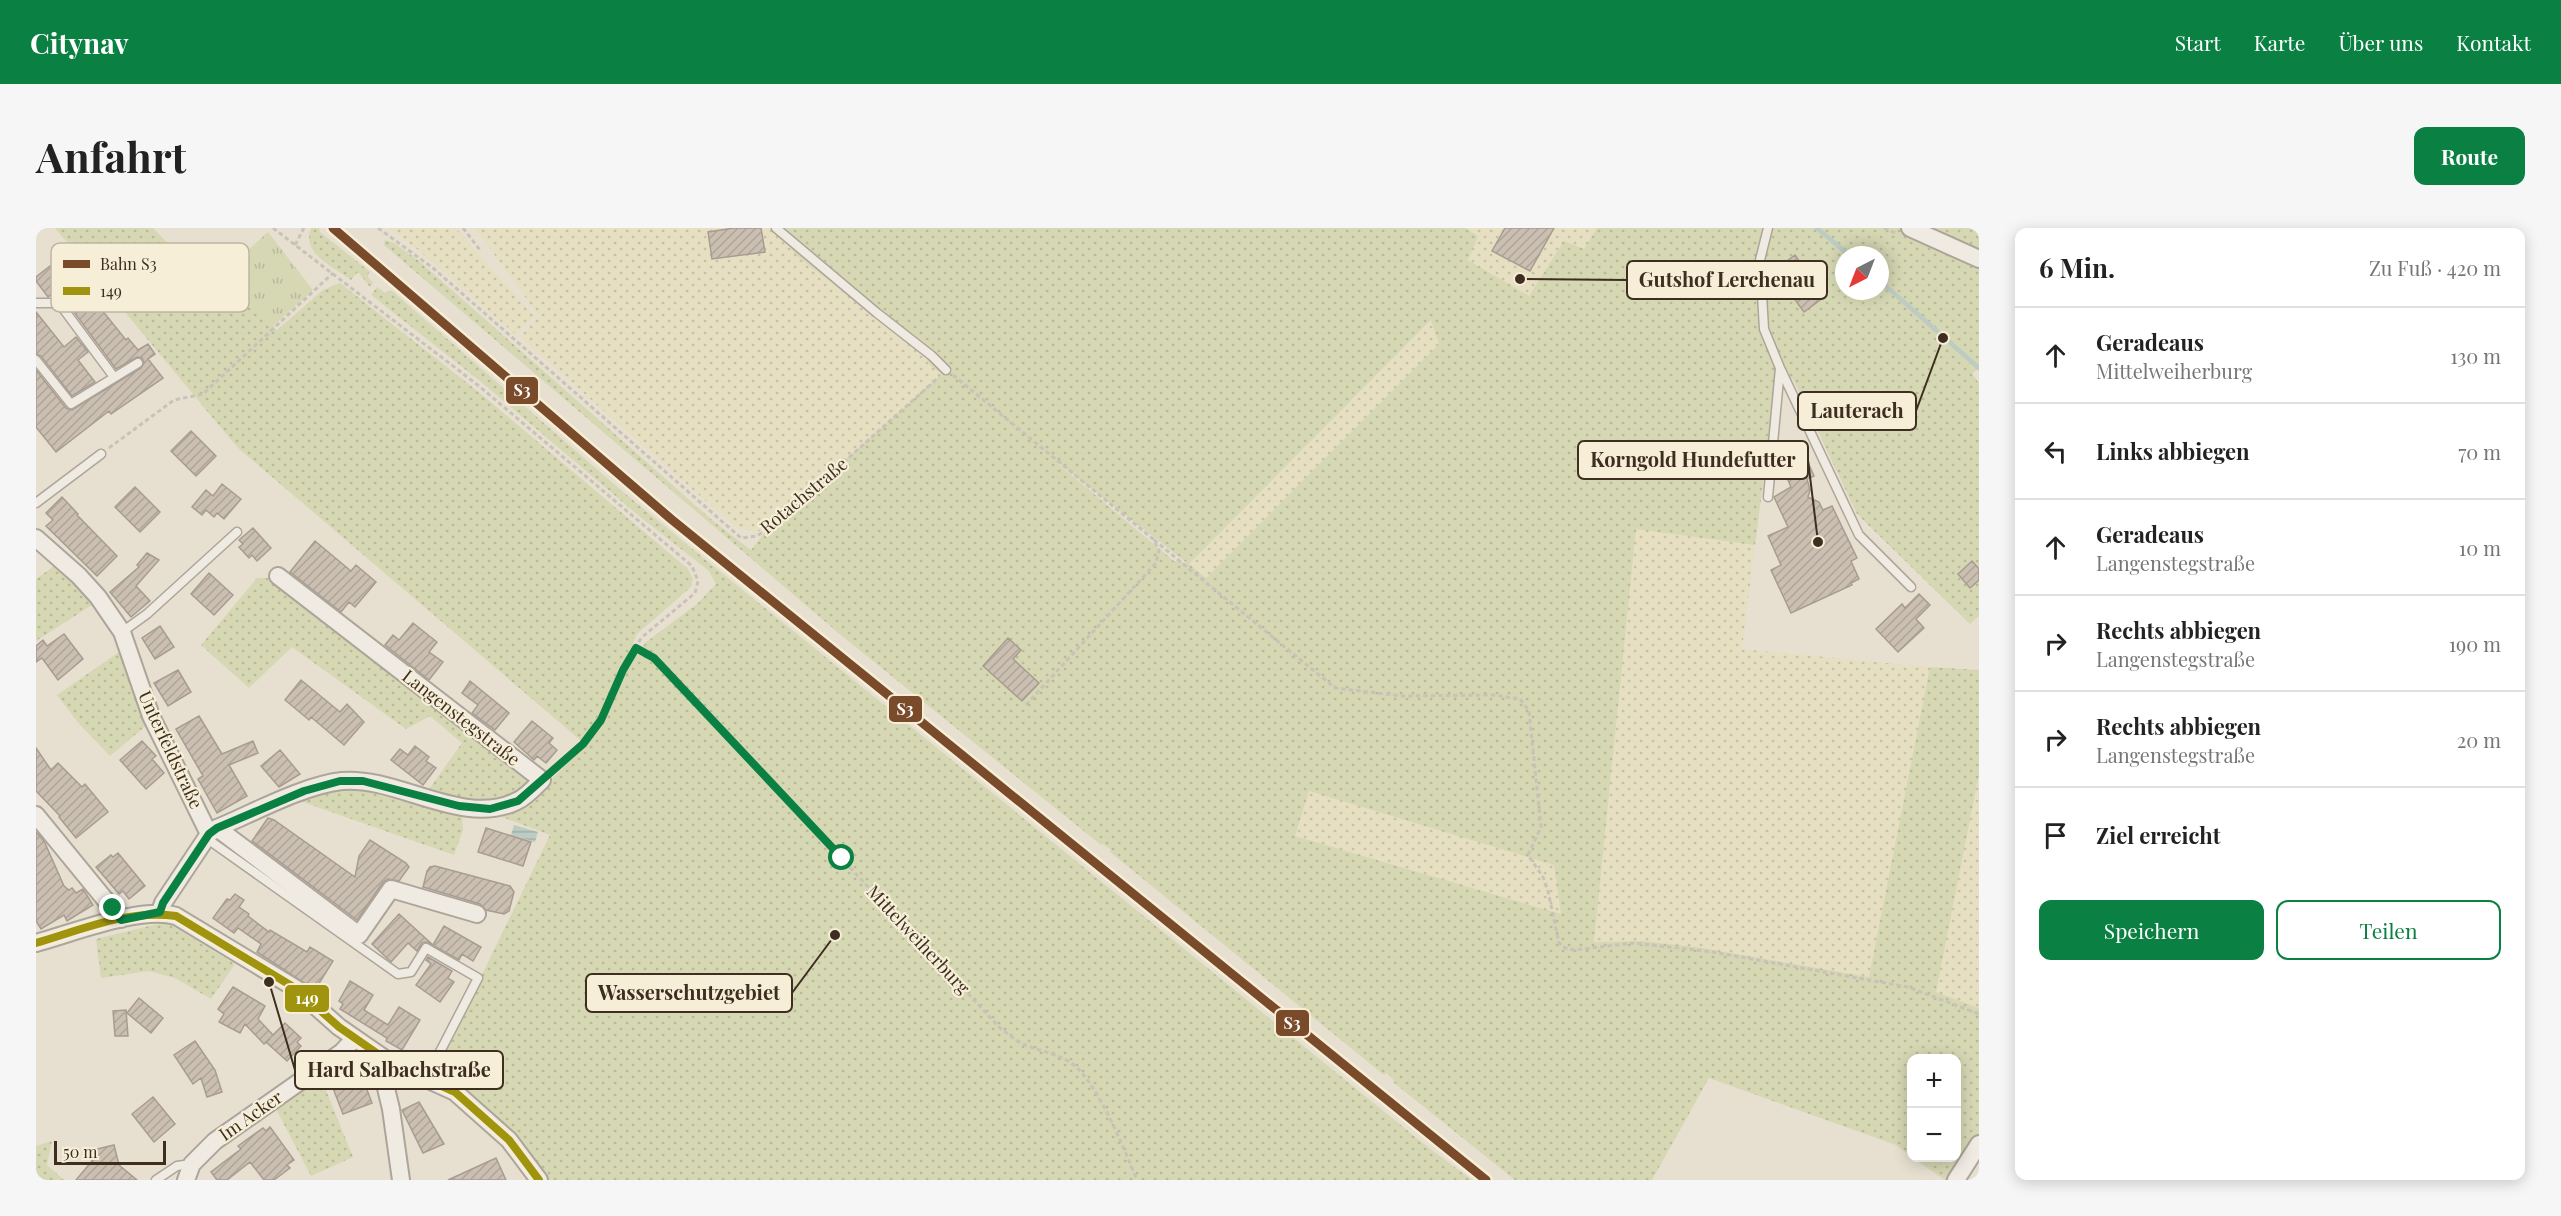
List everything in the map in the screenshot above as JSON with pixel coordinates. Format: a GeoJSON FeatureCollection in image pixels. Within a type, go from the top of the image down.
{"type":"FeatureCollection","features":[{"type":"Feature","properties":{"kind":"street"},"geometry":{"type":"LineString","coordinates":[[1910,228],[1979,259]]}},
{"type":"Feature","properties":{"kind":"street","name":"Unterfeldstraße"},"geometry":{"type":"LineString","coordinates":[[36,538],[79,576],[98,597],[122,632],[151,716],[211,833]]}},
{"type":"Feature","properties":{"kind":"street","name":"Langenstegstraße"},"geometry":{"type":"LineString","coordinates":[[278,576],[542,780]]}},
{"type":"Feature","properties":{"kind":"street"},"geometry":{"type":"LineString","coordinates":[[160,912],[163,903],[211,833],[304,791],[340,781],[363,781],[449,803],[490,809],[518,801],[542,780]]}},
{"type":"Feature","properties":{"kind":"street"},"geometry":{"type":"LineString","coordinates":[[36,815],[121,920]]}},
{"type":"Feature","properties":{"kind":"street"},"geometry":{"type":"LineString","coordinates":[[211,833],[359,935],[391,890],[477,914]]}},
{"type":"Feature","properties":{"kind":"street"},"geometry":{"type":"LineString","coordinates":[[36,943],[160,912],[176,916],[295,988],[354,1039],[391,1063],[455,1092],[485,1116],[509,1140],[539,1180]]}},
{"type":"Feature","properties":{"kind":"street","name":"Im Acker"},"geometry":{"type":"LineString","coordinates":[[186,1180],[192,1164],[215,1141],[342,1052],[354,1039]]}},
{"type":"Feature","properties":{"kind":"street"},"geometry":{"type":"LineString","coordinates":[[391,1063],[385,1084],[404,1177]]}},
{"type":"Feature","properties":{"kind":"street"},"geometry":{"type":"LineString","coordinates":[[1956,1180],[1979,1144]]}},
{"type":"Feature","properties":{"kind":"lane"},"geometry":{"type":"LineString","coordinates":[[776,228],[946,370]]}},
{"type":"Feature","properties":{"kind":"lane"},"geometry":{"type":"LineString","coordinates":[[1768,228],[1760,260],[1764,329],[1780,368],[1859,535],[1911,587]]}},
{"type":"Feature","properties":{"kind":"lane"},"geometry":{"type":"LineString","coordinates":[[66,312],[114,377]]}},
{"type":"Feature","properties":{"kind":"lane"},"geometry":{"type":"LineString","coordinates":[[36,360],[71,404],[138,363]]}},
{"type":"Feature","properties":{"kind":"lane"},"geometry":{"type":"LineString","coordinates":[[1768,497],[1780,368]]}},
{"type":"Feature","properties":{"kind":"lane"},"geometry":{"type":"LineString","coordinates":[[36,503],[101,454]]}},
{"type":"Feature","properties":{"kind":"lane"},"geometry":{"type":"LineString","coordinates":[[122,632],[147,614],[237,532]]}},
{"type":"Feature","properties":{"kind":"lane"},"geometry":{"type":"LineString","coordinates":[[211,833],[398,974],[411,972],[426,948],[478,978],[426,1079]]}},
{"type":"Feature","properties":{"kind":"lane"},"geometry":{"type":"LineString","coordinates":[[156,1180],[177,1166],[192,1164]]}},
{"type":"Feature","properties":{"kind":"path"},"geometry":{"type":"LineString","coordinates":[[273,228],[479,386],[692,566],[698,581],[695,593],[641,638],[623,670],[601,720],[583,744],[542,780]]}},
{"type":"Feature","properties":{"kind":"path"},"geometry":{"type":"LineString","coordinates":[[295,245],[304,228]]}},
{"type":"Feature","properties":{"kind":"path","name":"Rotachstraße"},"geometry":{"type":"LineString","coordinates":[[378,228],[433,268],[741,538],[757,536],[772,526],[946,370]]}},
{"type":"Feature","properties":{"kind":"path"},"geometry":{"type":"LineString","coordinates":[[462,228],[480,250]]}},
{"type":"Feature","properties":{"kind":"path"},"geometry":{"type":"LineString","coordinates":[[101,454],[174,400],[203,394],[333,273]]}},
{"type":"Feature","properties":{"kind":"path"},"geometry":{"type":"LineString","coordinates":[[946,370],[1335,688],[1401,696],[1494,695],[1520,699],[1529,711],[1541,827],[1528,855],[1545,884],[1558,943],[1565,948],[1582,950],[1634,943],[1664,944],[1908,987],[1979,1014]]}},
{"type":"Feature","properties":{"kind":"path"},"geometry":{"type":"LineString","coordinates":[[1026,705],[1156,563],[1159,550],[1153,539]]}},
{"type":"Feature","properties":{"kind":"path","name":"Mittelweiherburg"},"geometry":{"type":"LineString","coordinates":[[636,648],[654,658],[1001,1029],[1026,1046],[1048,1052],[1074,1065],[1092,1089],[1124,1148],[1137,1180]]}},
{"type":"Feature","properties":{"kind":"shaded area"},"geometry":{"type":"Polygon","coordinates":[[[391,228],[456,228],[534,316],[516,335],[391,228]]]}},
{"type":"Feature","properties":{"kind":"shaded area"},"geometry":{"type":"Polygon","coordinates":[[[475,228],[774,228],[797,255],[923,354],[932,367],[942,374],[767,529],[754,532],[734,526],[520,337],[539,316],[475,228]]]}},
{"type":"Feature","properties":{"kind":"shaded area"},"geometry":{"type":"Polygon","coordinates":[[[1465,228],[1597,228],[1584,250],[1530,297],[1468,260],[1478,236],[1465,228]]]}},
{"type":"Feature","properties":{"kind":"shaded area"},"geometry":{"type":"Polygon","coordinates":[[[1432,320],[1439,344],[1206,578],[1189,564],[1432,320]]]}},
{"type":"Feature","properties":{"kind":"shaded area"},"geometry":{"type":"Polygon","coordinates":[[[1636,528],[1755,545],[1742,649],[1930,667],[1869,977],[1696,947],[1643,941],[1594,943],[1636,528]]]}},
{"type":"Feature","properties":{"kind":"shaded area"},"geometry":{"type":"Polygon","coordinates":[[[1979,774],[1979,1008],[1936,992],[1979,774]]]}},
{"type":"Feature","properties":{"kind":"shaded area"},"geometry":{"type":"Polygon","coordinates":[[[1309,791],[1554,865],[1561,914],[1295,836],[1309,791]]]}},
{"type":"Feature","properties":{"kind":"shaded area"},"geometry":{"type":"Polygon","coordinates":[[[514,825],[538,832],[535,842],[511,835],[514,825]]]}},
{"type":"Feature","properties":{"kind":"green space"},"geometry":{"type":"Polygon","coordinates":[[[55,228],[153,228],[168,243],[67,243],[55,228]]]}},
{"type":"Feature","properties":{"kind":"green space"},"geometry":{"type":"Polygon","coordinates":[[[311,228],[319,228],[320,232],[369,271],[368,277],[373,283],[370,287],[358,272],[351,280],[320,258],[310,245],[311,228]]]}},
{"type":"Feature","properties":{"kind":"green space"},"geometry":{"type":"Polygon","coordinates":[[[774,228],[1465,228],[1478,236],[1468,260],[1529,296],[1564,241],[1584,249],[1597,228],[1979,228],[1979,367],[1972,374],[1979,383],[1979,616],[1970,624],[1857,514],[1793,379],[1777,378],[1755,545],[1636,529],[1594,942],[1643,941],[1696,947],[1869,977],[1930,667],[1979,670],[1979,774],[1936,992],[1979,1008],[1979,1136],[1951,1180],[1945,1180],[1919,1162],[1961,1162],[1961,1054],[1907,1054],[1907,1153],[1896,1145],[1709,1078],[1652,1180],[1515,1180],[1393,1082],[1394,1080],[1386,1073],[1384,1075],[1110,852],[1111,850],[1101,845],[842,636],[384,245],[385,240],[394,243],[418,260],[712,520],[751,550],[767,529],[942,374],[932,367],[923,354],[796,255],[774,228]],[[1431,320],[1189,564],[1206,578],[1439,344],[1431,320]],[[1058,463],[1174,561],[1187,563],[1058,463]],[[1309,791],[1295,836],[1561,914],[1554,865],[1309,791]]]}},
{"type":"Feature","properties":{"kind":"green space"},"geometry":{"type":"Polygon","coordinates":[[[268,232],[313,290],[273,326],[249,298],[249,249],[268,232]]]}},
{"type":"Feature","properties":{"kind":"green space"},"geometry":{"type":"Polygon","coordinates":[[[340,283],[480,393],[688,569],[693,579],[691,587],[637,634],[627,657],[632,662],[645,643],[698,603],[716,584],[709,571],[639,516],[480,381],[371,295],[377,287],[385,293],[391,290],[622,491],[1429,1148],[1472,1180],[548,1180],[510,1131],[433,1075],[550,835],[502,817],[535,796],[586,745],[237,447],[125,312],[249,312],[249,298],[277,330],[323,290],[340,283]]]}},
{"type":"Feature","properties":{"kind":"green space"},"geometry":{"type":"Polygon","coordinates":[[[57,564],[95,603],[36,641],[36,579],[57,564]]]}},
{"type":"Feature","properties":{"kind":"green space"},"geometry":{"type":"Polygon","coordinates":[[[257,578],[270,578],[516,765],[530,780],[522,791],[512,798],[498,802],[468,801],[427,792],[462,743],[430,716],[406,729],[292,647],[249,688],[201,645],[257,578]]]}},
{"type":"Feature","properties":{"kind":"green space"},"geometry":{"type":"Polygon","coordinates":[[[122,650],[148,724],[110,756],[80,725],[57,695],[122,650]]]}},
{"type":"Feature","properties":{"kind":"green space"},"geometry":{"type":"Polygon","coordinates":[[[351,784],[462,814],[463,830],[454,855],[297,800],[351,784]]]}},
{"type":"Feature","properties":{"kind":"green space"},"geometry":{"type":"Polygon","coordinates":[[[166,922],[235,964],[211,999],[175,978],[149,971],[101,978],[96,939],[166,922]]]}},
{"type":"Feature","properties":{"kind":"green space"},"geometry":{"type":"Polygon","coordinates":[[[321,1078],[353,1157],[311,1176],[275,1107],[321,1078]]]}},
{"type":"Feature","properties":{"kind":"green space"},"geometry":{"type":"Polygon","coordinates":[[[52,1141],[47,1165],[64,1180],[36,1180],[36,1146],[52,1141]]]}},
{"type":"Feature","properties":{"kind":"building"},"geometry":{"type":"Polygon","coordinates":[[[734,228],[761,228],[765,252],[712,259],[708,232],[734,228]]]}},
{"type":"Feature","properties":{"kind":"building"},"geometry":{"type":"Polygon","coordinates":[[[1505,228],[1554,228],[1530,271],[1492,251],[1505,228]]]}},
{"type":"Feature","properties":{"kind":"building"},"geometry":{"type":"Polygon","coordinates":[[[1795,255],[1824,297],[1804,312],[1774,271],[1795,255]]]}},
{"type":"Feature","properties":{"kind":"building"},"geometry":{"type":"Polygon","coordinates":[[[51,267],[51,295],[48,297],[36,281],[36,277],[51,267]]]}},
{"type":"Feature","properties":{"kind":"building"},"geometry":{"type":"Polygon","coordinates":[[[36,312],[64,347],[76,337],[88,352],[78,360],[95,382],[72,396],[41,356],[36,354],[36,312]]]}},
{"type":"Feature","properties":{"kind":"building"},"geometry":{"type":"Polygon","coordinates":[[[74,312],[103,312],[126,340],[128,338],[138,350],[148,344],[155,354],[148,359],[163,378],[111,414],[109,411],[56,452],[36,427],[36,370],[66,408],[72,410],[141,368],[144,363],[142,358],[137,357],[116,369],[74,312]]]}},
{"type":"Feature","properties":{"kind":"building"},"geometry":{"type":"Polygon","coordinates":[[[191,431],[216,456],[196,476],[171,451],[191,431]]]}},
{"type":"Feature","properties":{"kind":"building"},"geometry":{"type":"Polygon","coordinates":[[[1804,453],[1814,476],[1807,479],[1810,490],[1808,497],[1819,502],[1823,510],[1832,506],[1857,558],[1851,561],[1859,579],[1851,583],[1852,585],[1791,613],[1771,570],[1781,565],[1768,536],[1788,527],[1774,497],[1791,487],[1781,464],[1804,453]]]}},
{"type":"Feature","properties":{"kind":"building"},"geometry":{"type":"Polygon","coordinates":[[[222,484],[241,499],[224,519],[217,513],[214,517],[206,510],[202,515],[192,507],[206,490],[213,496],[222,484]]]}},
{"type":"Feature","properties":{"kind":"building"},"geometry":{"type":"Polygon","coordinates":[[[135,487],[160,512],[140,532],[115,507],[135,487]]]}},
{"type":"Feature","properties":{"kind":"building"},"geometry":{"type":"Polygon","coordinates":[[[62,497],[117,556],[97,576],[46,526],[53,520],[46,513],[62,497]]]}},
{"type":"Feature","properties":{"kind":"building"},"geometry":{"type":"Polygon","coordinates":[[[253,528],[271,548],[257,561],[252,555],[249,558],[239,547],[243,544],[239,540],[253,528]]]}},
{"type":"Feature","properties":{"kind":"building"},"geometry":{"type":"Polygon","coordinates":[[[315,541],[351,571],[356,565],[376,582],[355,607],[349,602],[341,612],[290,572],[315,541]]]}},
{"type":"Feature","properties":{"kind":"building"},"geometry":{"type":"Polygon","coordinates":[[[147,553],[159,560],[136,586],[150,601],[131,617],[110,592],[139,567],[137,565],[147,553]]]}},
{"type":"Feature","properties":{"kind":"building"},"geometry":{"type":"Polygon","coordinates":[[[1972,561],[1979,569],[1979,580],[1970,588],[1958,574],[1972,561]]]}},
{"type":"Feature","properties":{"kind":"building"},"geometry":{"type":"Polygon","coordinates":[[[209,573],[233,595],[214,615],[191,594],[209,573]]]}},
{"type":"Feature","properties":{"kind":"building"},"geometry":{"type":"Polygon","coordinates":[[[1919,594],[1930,605],[1916,619],[1924,628],[1898,652],[1876,629],[1902,604],[1905,608],[1919,594]]]}},
{"type":"Feature","properties":{"kind":"building"},"geometry":{"type":"Polygon","coordinates":[[[413,623],[437,642],[429,652],[443,662],[429,680],[385,645],[393,635],[399,640],[413,623]]]}},
{"type":"Feature","properties":{"kind":"building"},"geometry":{"type":"Polygon","coordinates":[[[160,626],[174,647],[155,659],[142,638],[160,626]]]}},
{"type":"Feature","properties":{"kind":"building"},"geometry":{"type":"Polygon","coordinates":[[[64,634],[83,659],[58,680],[42,658],[36,662],[36,646],[43,640],[47,646],[64,634]]]}},
{"type":"Feature","properties":{"kind":"building"},"geometry":{"type":"Polygon","coordinates":[[[1008,638],[1021,650],[1013,659],[1039,683],[1022,701],[983,666],[1008,638]]]}},
{"type":"Feature","properties":{"kind":"building"},"geometry":{"type":"Polygon","coordinates":[[[178,670],[191,692],[168,706],[154,683],[178,670]]]}},
{"type":"Feature","properties":{"kind":"building"},"geometry":{"type":"Polygon","coordinates":[[[301,680],[340,712],[347,704],[364,722],[344,745],[311,717],[309,720],[285,700],[301,680]]]}},
{"type":"Feature","properties":{"kind":"building"},"geometry":{"type":"Polygon","coordinates":[[[470,681],[509,713],[495,730],[472,713],[478,705],[462,693],[470,681]]]}},
{"type":"Feature","properties":{"kind":"building"},"geometry":{"type":"Polygon","coordinates":[[[199,716],[222,754],[253,741],[258,753],[229,765],[247,796],[217,813],[198,779],[203,776],[176,729],[199,716]]]}},
{"type":"Feature","properties":{"kind":"building"},"geometry":{"type":"Polygon","coordinates":[[[532,721],[553,738],[549,743],[557,750],[546,763],[537,756],[534,760],[514,742],[532,721]]]}},
{"type":"Feature","properties":{"kind":"building"},"geometry":{"type":"Polygon","coordinates":[[[142,741],[156,756],[152,759],[164,773],[146,789],[120,760],[142,741]]]}},
{"type":"Feature","properties":{"kind":"building"},"geometry":{"type":"Polygon","coordinates":[[[415,746],[429,757],[426,761],[436,768],[423,785],[391,760],[400,749],[408,755],[415,746]]]}},
{"type":"Feature","properties":{"kind":"building"},"geometry":{"type":"Polygon","coordinates":[[[36,748],[51,770],[58,763],[82,787],[85,784],[108,812],[76,838],[60,816],[36,791],[36,748]]]}},
{"type":"Feature","properties":{"kind":"building"},"geometry":{"type":"Polygon","coordinates":[[[280,750],[300,774],[279,787],[261,766],[280,750]]]}},
{"type":"Feature","properties":{"kind":"building"},"geometry":{"type":"Polygon","coordinates":[[[268,818],[355,877],[359,856],[370,840],[409,867],[399,881],[388,879],[383,882],[357,920],[252,841],[268,818]]]}},
{"type":"Feature","properties":{"kind":"building"},"geometry":{"type":"Polygon","coordinates":[[[486,828],[531,842],[523,866],[478,852],[486,828]]]}},
{"type":"Feature","properties":{"kind":"building"},"geometry":{"type":"Polygon","coordinates":[[[36,832],[44,841],[64,886],[69,890],[72,888],[76,893],[83,889],[93,905],[67,921],[64,915],[41,929],[36,921],[36,832]]]}},
{"type":"Feature","properties":{"kind":"building"},"geometry":{"type":"Polygon","coordinates":[[[118,853],[145,886],[129,899],[123,891],[119,894],[96,867],[111,855],[113,857],[118,853]]]}},
{"type":"Feature","properties":{"kind":"building"},"geometry":{"type":"Polygon","coordinates":[[[435,866],[510,886],[514,892],[509,911],[504,914],[486,910],[480,904],[423,887],[427,871],[430,867],[435,866]]]}},
{"type":"Feature","properties":{"kind":"building"},"geometry":{"type":"Polygon","coordinates":[[[235,894],[244,900],[239,907],[269,932],[270,930],[307,952],[310,947],[333,961],[315,990],[257,952],[261,944],[238,928],[234,933],[213,918],[227,899],[230,900],[235,894]]]}},
{"type":"Feature","properties":{"kind":"building"},"geometry":{"type":"Polygon","coordinates":[[[399,914],[433,945],[444,926],[481,947],[473,961],[462,954],[459,960],[427,942],[422,943],[417,951],[408,943],[391,962],[372,944],[399,914]]]}},
{"type":"Feature","properties":{"kind":"building"},"geometry":{"type":"Polygon","coordinates":[[[428,957],[452,971],[448,978],[454,982],[440,1002],[416,985],[431,964],[426,960],[428,957]]]}},
{"type":"Feature","properties":{"kind":"building"},"geometry":{"type":"Polygon","coordinates":[[[350,981],[373,995],[364,1010],[388,1025],[399,1007],[420,1020],[402,1050],[340,1009],[343,1004],[339,1001],[350,981]]]}},
{"type":"Feature","properties":{"kind":"building"},"geometry":{"type":"Polygon","coordinates":[[[233,987],[265,1006],[258,1019],[273,1035],[285,1023],[301,1038],[297,1042],[301,1046],[287,1061],[266,1042],[264,1044],[245,1024],[240,1033],[219,1022],[224,1014],[218,1009],[233,987]]]}},
{"type":"Feature","properties":{"kind":"building"},"geometry":{"type":"Polygon","coordinates":[[[139,998],[163,1018],[151,1033],[127,1013],[139,998]]]}},
{"type":"Feature","properties":{"kind":"building"},"geometry":{"type":"Polygon","coordinates":[[[126,1010],[128,1036],[115,1036],[113,1011],[126,1010]]]}},
{"type":"Feature","properties":{"kind":"building"},"geometry":{"type":"Polygon","coordinates":[[[195,1041],[215,1070],[222,1092],[207,1097],[201,1078],[193,1084],[174,1055],[195,1041]]]}},
{"type":"Feature","properties":{"kind":"building"},"geometry":{"type":"Polygon","coordinates":[[[360,1071],[372,1103],[343,1114],[331,1083],[360,1071]]]}},
{"type":"Feature","properties":{"kind":"building"},"geometry":{"type":"Polygon","coordinates":[[[153,1097],[175,1124],[154,1142],[132,1114],[153,1097]]]}},
{"type":"Feature","properties":{"kind":"building"},"geometry":{"type":"Polygon","coordinates":[[[419,1102],[444,1144],[423,1153],[402,1110],[419,1102]]]}},
{"type":"Feature","properties":{"kind":"building"},"geometry":{"type":"Polygon","coordinates":[[[270,1127],[294,1160],[287,1165],[290,1168],[274,1180],[264,1180],[250,1162],[227,1180],[217,1180],[211,1172],[241,1149],[238,1146],[263,1128],[266,1131],[270,1127]]]}},
{"type":"Feature","properties":{"kind":"building"},"geometry":{"type":"Polygon","coordinates":[[[114,1145],[119,1165],[137,1180],[76,1180],[92,1161],[89,1151],[114,1145]]]}},
{"type":"Feature","properties":{"kind":"building"},"geometry":{"type":"Polygon","coordinates":[[[496,1158],[506,1180],[448,1180],[496,1158]]]}},
{"type":"Feature","properties":{"kind":"waterway"},"geometry":{"type":"LineString","coordinates":[[1817,228],[1838,246]]}},
{"type":"Feature","properties":{"kind":"waterway"},"geometry":{"type":"LineString","coordinates":[[1889,289],[1979,368]]}},
{"type":"Feature","properties":{"kind":"rail line","name":"S3"},"geometry":{"type":"LineString","coordinates":[[333,228],[671,519],[1486,1180]]}},
{"type":"Feature","properties":{"kind":"transit line","name":"149"},"geometry":{"type":"LineString","coordinates":[[36,943],[122,918],[140,915],[176,916],[295,988],[339,1027],[391,1063],[455,1092],[509,1140],[539,1180]]}},
{"type":"Feature","properties":{"kind":"place","name":"Gutshof Lerchenau"},"geometry":{"type":"Point","coordinates":[1520,279]}},
{"type":"Feature","properties":{"kind":"place","name":"Lauterach"},"geometry":{"type":"Point","coordinates":[1943,338]}},
{"type":"Feature","properties":{"kind":"place","name":"Korngold Hundefutter"},"geometry":{"type":"Point","coordinates":[1818,542]}},
{"type":"Feature","properties":{"kind":"place","name":"Wasserschutzgebiet"},"geometry":{"type":"Point","coordinates":[835,935]}},
{"type":"Feature","properties":{"kind":"place","name":"Hard Salbachstraße"},"geometry":{"type":"Point","coordinates":[269,982]}},
{"type":"Feature","properties":{"kind":"route"},"geometry":{"type":"LineString","coordinates":[[113,908],[121,920],[160,912],[163,903],[209,834],[217,828],[304,791],[340,781],[363,781],[388,786],[459,806],[490,809],[518,801],[583,744],[601,720],[623,670],[636,648],[654,658],[842,858]]}}]}
